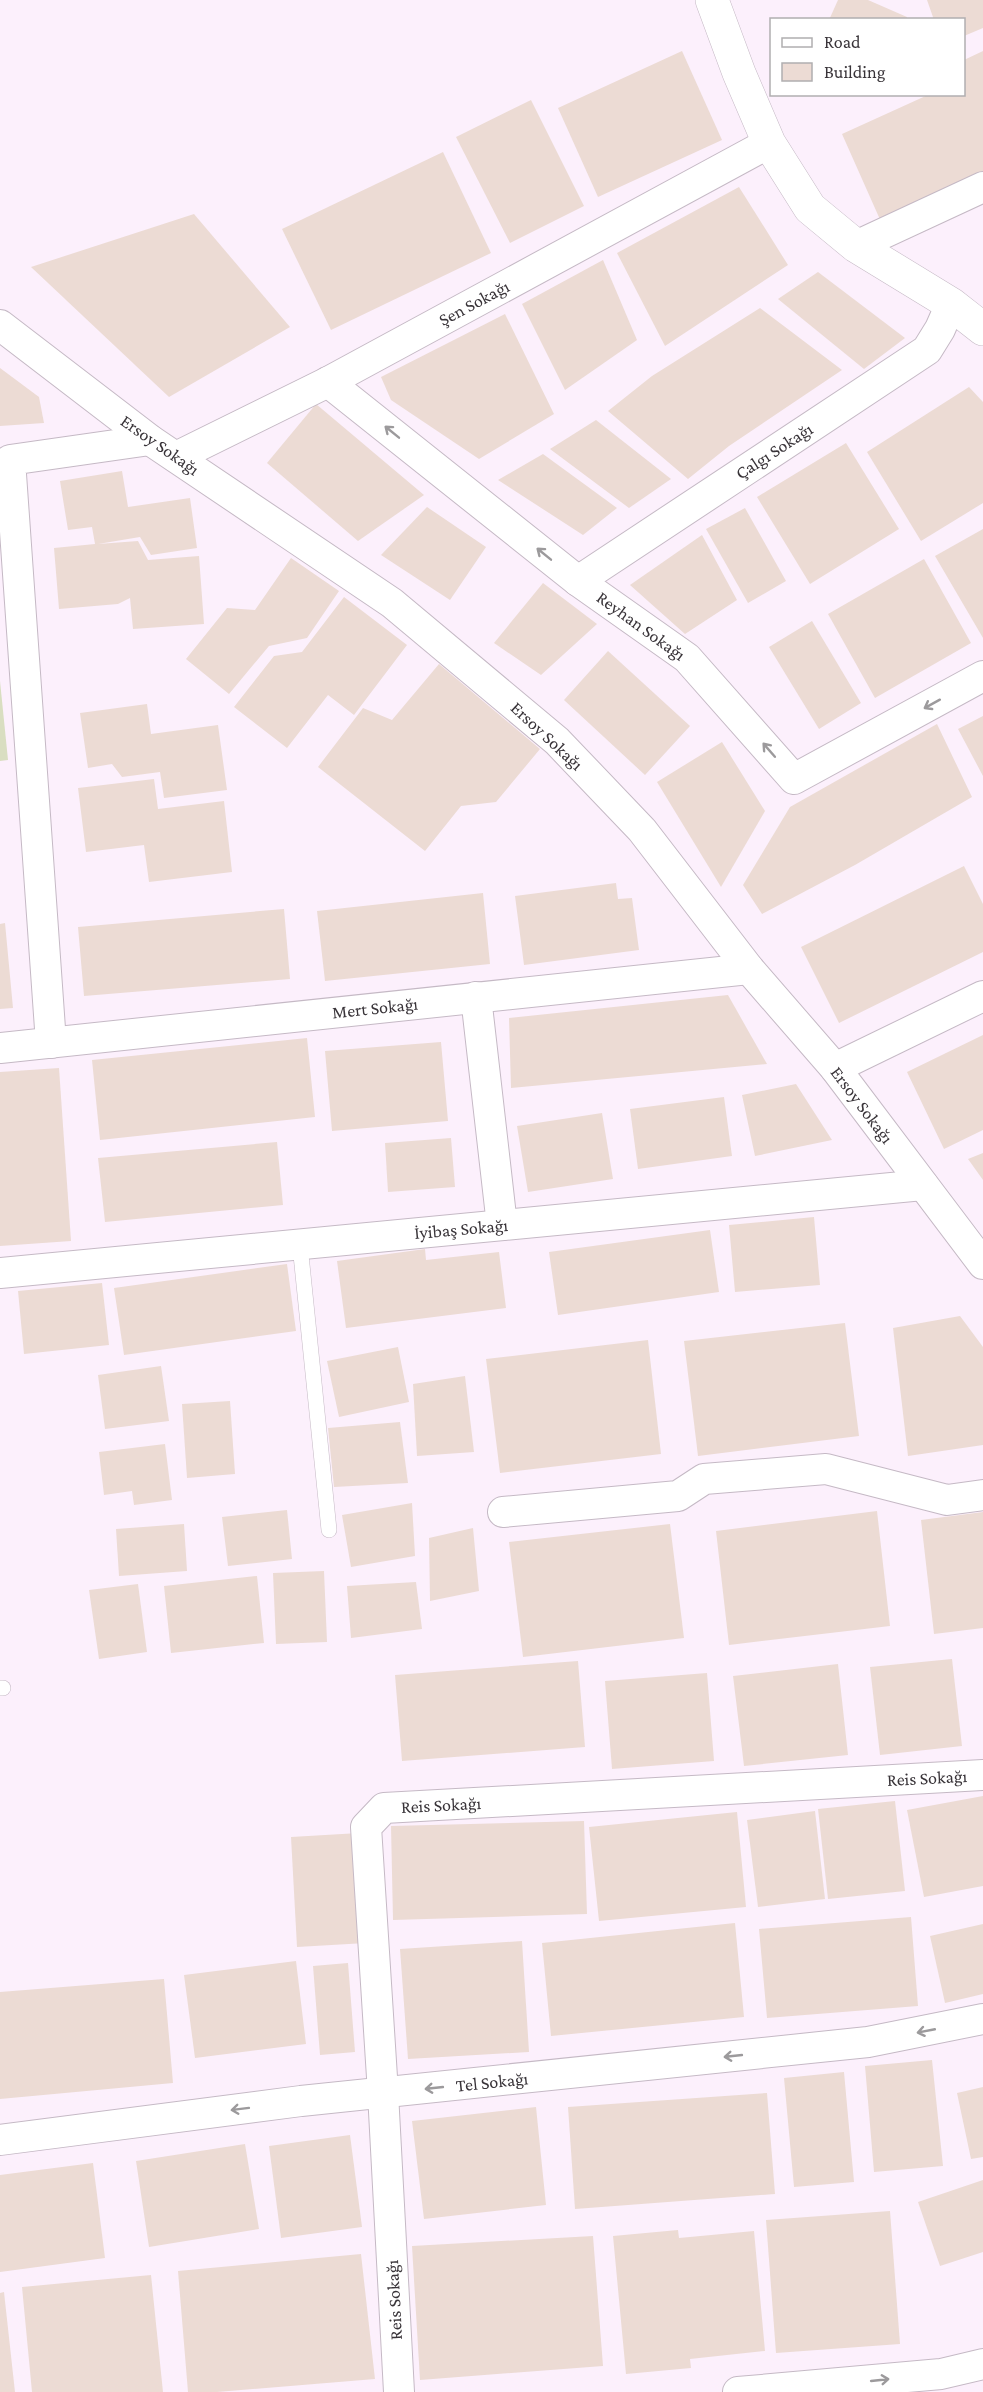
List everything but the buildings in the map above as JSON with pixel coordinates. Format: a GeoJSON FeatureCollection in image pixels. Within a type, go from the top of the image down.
{"type":"FeatureCollection","features":[{"type":"Feature","properties":{"kind":"main road"},"geometry":{"type":"LineString","coordinates":[[712,0],[739,73],[769,143],[810,208],[856,246],[951,304],[983,329]]}},
{"type":"Feature","properties":{"kind":"street","name":"Şen Sokağı"},"geometry":{"type":"LineString","coordinates":[[176,457],[328,381],[769,143]]}},
{"type":"Feature","properties":{"kind":"street"},"geometry":{"type":"LineString","coordinates":[[856,246],[983,187]]}},
{"type":"Feature","properties":{"kind":"street","name":"Çalgı Sokağı"},"geometry":{"type":"LineString","coordinates":[[578,581],[927,350],[940,329],[951,304]]}},
{"type":"Feature","properties":{"kind":"street","name":"Ersoy Sokağı"},"geometry":{"type":"LineString","coordinates":[[0,325],[150,440],[392,603],[557,741],[642,830],[749,969],[835,1068],[983,1264]]}},
{"type":"Feature","properties":{"kind":"street","name":"Reyhan Sokağı"},"geometry":{"type":"LineString","coordinates":[[328,381],[578,581],[687,658],[794,779],[983,676]]}},
{"type":"Feature","properties":{"kind":"street"},"geometry":{"type":"LineString","coordinates":[[51,1043],[10,460],[150,440]]}},
{"type":"Feature","properties":{"kind":"street","name":"Mert Sokağı"},"geometry":{"type":"LineString","coordinates":[[0,1048],[749,969]]}},
{"type":"Feature","properties":{"kind":"street"},"geometry":{"type":"LineString","coordinates":[[835,1068],[983,996]]}},
{"type":"Feature","properties":{"kind":"street"},"geometry":{"type":"LineString","coordinates":[[476,997],[502,1226]]}},
{"type":"Feature","properties":{"kind":"street","name":"İyibaş Sokağı"},"geometry":{"type":"LineString","coordinates":[[0,1274],[923,1185]]}},
{"type":"Feature","properties":{"kind":"street"},"geometry":{"type":"LineString","coordinates":[[502,1512],[678,1496],[704,1479],[826,1469],[947,1500],[983,1495]]}},
{"type":"Feature","properties":{"kind":"street","name":"Reis Sokağı"},"geometry":{"type":"LineString","coordinates":[[399,2392],[366,1827],[384,1808],[983,1775]]}},
{"type":"Feature","properties":{"kind":"street","name":"Tel Sokağı"},"geometry":{"type":"LineString","coordinates":[[0,2140],[301,2102],[868,2042],[983,2019]]}},
{"type":"Feature","properties":{"kind":"street"},"geometry":{"type":"LineString","coordinates":[[738,2392],[943,2383],[983,2364]]}},
{"type":"Feature","properties":{"kind":"lane"},"geometry":{"type":"LineString","coordinates":[[300,1245],[329,1530]]}},
{"type":"Feature","properties":{"kind":"green space"},"geometry":{"type":"Polygon","coordinates":[[[0,681],[8,760],[0,761],[0,681]]]}}]}
